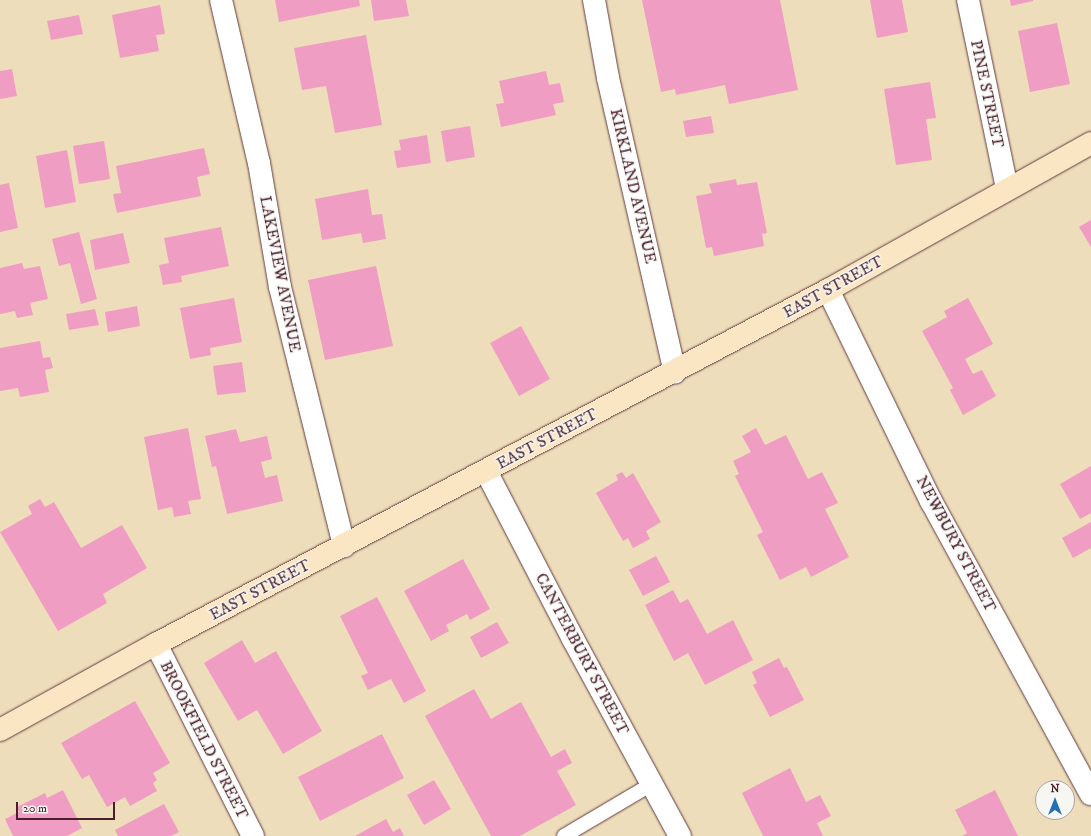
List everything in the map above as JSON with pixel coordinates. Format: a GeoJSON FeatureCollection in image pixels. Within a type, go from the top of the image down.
{"type":"FeatureCollection","features":[{"type":"Feature","properties":{"kind":"main road","name":"EAST STREET"},"geometry":{"type":"LineString","coordinates":[[0,730],[156,644],[675,372],[828,290],[1091,143]]}},
{"type":"Feature","properties":{"kind":"street","name":"LAKEVIEW AVENUE"},"geometry":{"type":"LineString","coordinates":[[221,0],[259,163],[280,287],[344,546]]}},
{"type":"Feature","properties":{"kind":"street","name":"KIRKLAND AVENUE"},"geometry":{"type":"LineString","coordinates":[[594,0],[608,78],[675,372]]}},
{"type":"Feature","properties":{"kind":"street","name":"PINE STREET"},"geometry":{"type":"LineString","coordinates":[[968,0],[1007,189]]}},
{"type":"Feature","properties":{"kind":"street","name":"NEWBURY STREET"},"geometry":{"type":"LineString","coordinates":[[828,290],[931,501],[1091,794]]}},
{"type":"Feature","properties":{"kind":"street","name":"CANTERBURY STREET"},"geometry":{"type":"LineString","coordinates":[[486,471],[680,836]]}},
{"type":"Feature","properties":{"kind":"street","name":"BROOKFIELD STREET"},"geometry":{"type":"LineString","coordinates":[[156,644],[253,836]]}},
{"type":"Feature","properties":{"kind":"lane"},"geometry":{"type":"LineString","coordinates":[[564,836],[652,784]]}},
{"type":"Feature","properties":{"kind":"building"},"geometry":{"type":"Polygon","coordinates":[[[275,0],[359,0],[360,6],[279,22],[275,0]]]}},
{"type":"Feature","properties":{"kind":"building"},"geometry":{"type":"Polygon","coordinates":[[[371,0],[406,0],[409,16],[374,21],[371,0]]]}},
{"type":"Feature","properties":{"kind":"building"},"geometry":{"type":"Polygon","coordinates":[[[642,0],[780,0],[798,90],[729,104],[725,85],[676,95],[675,89],[661,92],[642,0]]]}},
{"type":"Feature","properties":{"kind":"building"},"geometry":{"type":"Polygon","coordinates":[[[870,0],[902,0],[908,32],[877,38],[870,0]]]}},
{"type":"Feature","properties":{"kind":"building"},"geometry":{"type":"Polygon","coordinates":[[[1010,0],[1033,0],[1033,1],[1011,6],[1010,0]]]}},
{"type":"Feature","properties":{"kind":"building"},"geometry":{"type":"Polygon","coordinates":[[[160,5],[165,34],[156,35],[159,51],[120,58],[112,15],[160,5]]]}},
{"type":"Feature","properties":{"kind":"building"},"geometry":{"type":"Polygon","coordinates":[[[79,15],[83,34],[51,40],[47,21],[79,15]]]}},
{"type":"Feature","properties":{"kind":"building"},"geometry":{"type":"Polygon","coordinates":[[[1057,23],[1070,84],[1030,92],[1018,31],[1057,23]]]}},
{"type":"Feature","properties":{"kind":"building"},"geometry":{"type":"Polygon","coordinates":[[[366,35],[382,125],[335,133],[326,86],[302,90],[294,48],[366,35]]]}},
{"type":"Feature","properties":{"kind":"building"},"geometry":{"type":"Polygon","coordinates":[[[12,69],[17,96],[0,99],[0,71],[12,69]]]}},
{"type":"Feature","properties":{"kind":"building"},"geometry":{"type":"Polygon","coordinates":[[[546,71],[549,85],[560,83],[564,102],[553,104],[556,115],[501,127],[496,104],[504,103],[499,81],[546,71]]]}},
{"type":"Feature","properties":{"kind":"building"},"geometry":{"type":"Polygon","coordinates":[[[930,82],[936,118],[926,119],[932,160],[896,165],[884,89],[930,82]]]}},
{"type":"Feature","properties":{"kind":"building"},"geometry":{"type":"Polygon","coordinates":[[[711,116],[714,133],[686,137],[683,121],[711,116]]]}},
{"type":"Feature","properties":{"kind":"building"},"geometry":{"type":"Polygon","coordinates":[[[470,126],[475,157],[446,162],[441,131],[470,126]]]}},
{"type":"Feature","properties":{"kind":"building"},"geometry":{"type":"Polygon","coordinates":[[[427,135],[431,163],[397,168],[394,151],[401,150],[399,140],[427,135]]]}},
{"type":"Feature","properties":{"kind":"building"},"geometry":{"type":"Polygon","coordinates":[[[104,141],[110,179],[79,184],[73,146],[104,141]]]}},
{"type":"Feature","properties":{"kind":"building"},"geometry":{"type":"Polygon","coordinates":[[[204,148],[210,174],[197,177],[201,196],[117,213],[113,194],[121,193],[116,166],[204,148]]]}},
{"type":"Feature","properties":{"kind":"building"},"geometry":{"type":"Polygon","coordinates":[[[67,150],[76,202],[45,208],[36,156],[67,150]]]}},
{"type":"Feature","properties":{"kind":"building"},"geometry":{"type":"Polygon","coordinates":[[[736,179],[737,185],[757,182],[767,233],[762,234],[764,246],[714,256],[712,247],[706,248],[696,196],[712,193],[709,184],[736,179]]]}},
{"type":"Feature","properties":{"kind":"building"},"geometry":{"type":"Polygon","coordinates":[[[9,183],[18,228],[0,232],[0,185],[9,183]]]}},
{"type":"Feature","properties":{"kind":"building"},"geometry":{"type":"Polygon","coordinates":[[[368,189],[372,215],[382,214],[386,239],[363,243],[361,233],[322,240],[315,199],[368,189]]]}},
{"type":"Feature","properties":{"kind":"building"},"geometry":{"type":"Polygon","coordinates":[[[1091,220],[1091,247],[1079,227],[1091,220]]]}},
{"type":"Feature","properties":{"kind":"building"},"geometry":{"type":"Polygon","coordinates":[[[221,227],[229,266],[181,276],[182,282],[163,285],[159,265],[169,263],[164,238],[221,227]]]}},
{"type":"Feature","properties":{"kind":"building"},"geometry":{"type":"Polygon","coordinates":[[[79,232],[97,299],[81,304],[70,263],[59,266],[52,239],[79,232]]]}},
{"type":"Feature","properties":{"kind":"building"},"geometry":{"type":"Polygon","coordinates":[[[123,233],[130,263],[95,270],[90,240],[123,233]]]}},
{"type":"Feature","properties":{"kind":"building"},"geometry":{"type":"Polygon","coordinates":[[[22,263],[24,269],[40,266],[48,299],[30,303],[33,315],[17,318],[15,311],[0,314],[0,268],[22,263]]]}},
{"type":"Feature","properties":{"kind":"building"},"geometry":{"type":"Polygon","coordinates":[[[376,266],[393,346],[325,360],[308,280],[376,266]]]}},
{"type":"Feature","properties":{"kind":"building"},"geometry":{"type":"Polygon","coordinates":[[[234,298],[242,342],[210,348],[211,355],[190,359],[180,308],[234,298]]]}},
{"type":"Feature","properties":{"kind":"building"},"geometry":{"type":"Polygon","coordinates":[[[968,298],[993,344],[965,359],[973,374],[982,370],[996,396],[963,415],[950,390],[953,388],[922,331],[947,317],[944,311],[968,298]]]}},
{"type":"Feature","properties":{"kind":"building"},"geometry":{"type":"Polygon","coordinates":[[[137,306],[140,326],[108,332],[105,312],[137,306]]]}},
{"type":"Feature","properties":{"kind":"building"},"geometry":{"type":"Polygon","coordinates":[[[95,309],[99,325],[69,330],[66,314],[95,309]]]}},
{"type":"Feature","properties":{"kind":"building"},"geometry":{"type":"Polygon","coordinates":[[[521,326],[550,379],[519,396],[490,343],[521,326]]]}},
{"type":"Feature","properties":{"kind":"building"},"geometry":{"type":"Polygon","coordinates":[[[40,341],[43,358],[50,357],[53,368],[45,370],[49,392],[20,397],[18,388],[0,391],[0,348],[40,341]]]}},
{"type":"Feature","properties":{"kind":"building"},"geometry":{"type":"Polygon","coordinates":[[[242,362],[246,392],[217,395],[213,366],[242,362]]]}},
{"type":"Feature","properties":{"kind":"building"},"geometry":{"type":"Polygon","coordinates":[[[188,428],[201,499],[188,501],[191,514],[174,517],[172,507],[158,510],[144,437],[188,428]]]}},
{"type":"Feature","properties":{"kind":"building"},"geometry":{"type":"Polygon","coordinates":[[[756,428],[765,445],[786,435],[808,479],[822,472],[838,503],[825,509],[849,557],[811,577],[806,567],[780,580],[757,535],[763,532],[735,476],[739,474],[733,461],[751,452],[742,436],[756,428]]]}},
{"type":"Feature","properties":{"kind":"building"},"geometry":{"type":"Polygon","coordinates":[[[236,429],[240,442],[267,436],[272,459],[261,462],[265,478],[277,475],[283,501],[227,514],[216,466],[212,467],[205,436],[236,429]]]}},
{"type":"Feature","properties":{"kind":"building"},"geometry":{"type":"Polygon","coordinates":[[[1091,466],[1091,513],[1080,519],[1060,484],[1091,466]]]}},
{"type":"Feature","properties":{"kind":"building"},"geometry":{"type":"Polygon","coordinates":[[[622,472],[626,478],[633,473],[661,522],[646,531],[650,539],[633,548],[628,538],[623,541],[596,493],[618,480],[616,475],[622,472]]]}},
{"type":"Feature","properties":{"kind":"building"},"geometry":{"type":"Polygon","coordinates":[[[40,499],[45,507],[54,502],[81,548],[122,525],[147,568],[103,594],[107,603],[58,631],[0,532],[32,514],[28,506],[40,499]]]}},
{"type":"Feature","properties":{"kind":"building"},"geometry":{"type":"Polygon","coordinates":[[[1091,522],[1091,548],[1073,558],[1062,538],[1091,522]]]}},
{"type":"Feature","properties":{"kind":"building"},"geometry":{"type":"Polygon","coordinates":[[[656,556],[670,582],[643,596],[629,570],[656,556]]]}},
{"type":"Feature","properties":{"kind":"building"},"geometry":{"type":"Polygon","coordinates":[[[463,559],[490,609],[470,620],[467,614],[446,625],[449,631],[431,641],[404,591],[463,559]]]}},
{"type":"Feature","properties":{"kind":"building"},"geometry":{"type":"Polygon","coordinates":[[[673,590],[680,603],[688,599],[707,634],[733,620],[753,660],[705,685],[688,653],[674,661],[645,605],[673,590]]]}},
{"type":"Feature","properties":{"kind":"building"},"geometry":{"type":"Polygon","coordinates":[[[377,597],[426,691],[404,703],[391,679],[368,690],[361,676],[368,673],[340,616],[377,597]]]}},
{"type":"Feature","properties":{"kind":"building"},"geometry":{"type":"Polygon","coordinates":[[[497,622],[509,643],[481,658],[470,637],[497,622]]]}},
{"type":"Feature","properties":{"kind":"building"},"geometry":{"type":"Polygon","coordinates":[[[242,640],[255,663],[276,651],[322,731],[283,754],[257,710],[238,721],[204,663],[242,640]]]}},
{"type":"Feature","properties":{"kind":"building"},"geometry":{"type":"Polygon","coordinates":[[[779,658],[784,668],[787,667],[804,700],[770,717],[753,685],[757,683],[752,672],[779,658]]]}},
{"type":"Feature","properties":{"kind":"building"},"geometry":{"type":"Polygon","coordinates":[[[474,689],[491,719],[521,702],[551,757],[565,749],[572,763],[557,771],[576,805],[520,836],[491,836],[425,716],[474,689]]]}},
{"type":"Feature","properties":{"kind":"building"},"geometry":{"type":"Polygon","coordinates":[[[135,701],[170,763],[153,773],[157,780],[153,783],[157,791],[130,806],[125,797],[107,807],[89,775],[82,779],[61,743],[135,701]]]}},
{"type":"Feature","properties":{"kind":"building"},"geometry":{"type":"Polygon","coordinates":[[[382,734],[404,778],[320,821],[298,777],[382,734]]]}},
{"type":"Feature","properties":{"kind":"building"},"geometry":{"type":"Polygon","coordinates":[[[790,768],[806,802],[820,795],[831,816],[817,823],[823,836],[763,836],[742,793],[790,768]]]}},
{"type":"Feature","properties":{"kind":"building"},"geometry":{"type":"Polygon","coordinates":[[[434,780],[451,809],[424,825],[407,795],[434,780]]]}},
{"type":"Feature","properties":{"kind":"building"},"geometry":{"type":"Polygon","coordinates":[[[63,790],[82,828],[67,836],[13,836],[5,819],[19,812],[17,807],[45,793],[47,798],[63,790]]]}},
{"type":"Feature","properties":{"kind":"building"},"geometry":{"type":"Polygon","coordinates":[[[995,790],[1018,836],[962,836],[967,833],[955,810],[995,790]]]}},
{"type":"Feature","properties":{"kind":"building"},"geometry":{"type":"Polygon","coordinates":[[[164,804],[179,832],[171,836],[118,836],[115,830],[164,804]]]}},
{"type":"Feature","properties":{"kind":"building"},"geometry":{"type":"Polygon","coordinates":[[[386,819],[393,832],[400,828],[404,836],[355,836],[386,819]]]}}]}
